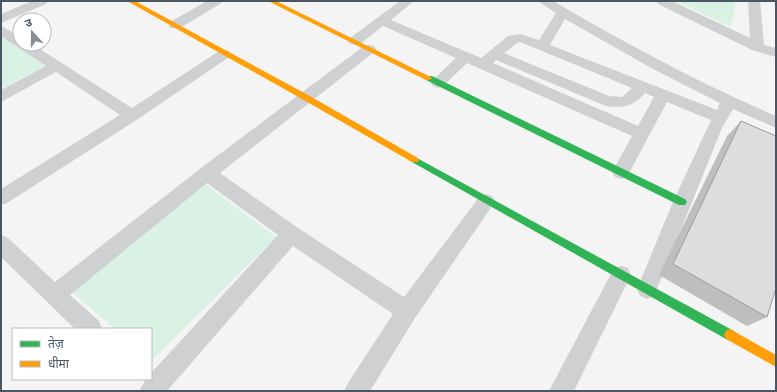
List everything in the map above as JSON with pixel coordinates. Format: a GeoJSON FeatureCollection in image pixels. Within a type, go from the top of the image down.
{"type":"FeatureCollection","features":[{"type":"Feature","properties":{"kind":"street"},"geometry":{"type":"LineString","coordinates":[[1,19],[42,1]]}},
{"type":"Feature","properties":{"kind":"street"},"geometry":{"type":"LineString","coordinates":[[130,1],[224,54],[305,97],[486,201],[776,361]]}},
{"type":"Feature","properties":{"kind":"street"},"geometry":{"type":"LineString","coordinates":[[175,25],[216,1]]}},
{"type":"Feature","properties":{"kind":"street"},"geometry":{"type":"LineString","coordinates":[[271,1],[682,202]]}},
{"type":"Feature","properties":{"kind":"street"},"geometry":{"type":"LineString","coordinates":[[544,1],[562,7],[720,87],[776,111]]}},
{"type":"Feature","properties":{"kind":"street"},"geometry":{"type":"LineString","coordinates":[[662,1],[757,47],[776,53]]}},
{"type":"Feature","properties":{"kind":"street"},"geometry":{"type":"LineString","coordinates":[[754,1],[757,47]]}},
{"type":"Feature","properties":{"kind":"street"},"geometry":{"type":"LineString","coordinates":[[355,41],[383,21],[400,3]]}},
{"type":"Feature","properties":{"kind":"street"},"geometry":{"type":"LineString","coordinates":[[542,46],[562,7]]}},
{"type":"Feature","properties":{"kind":"street"},"geometry":{"type":"LineString","coordinates":[[562,7],[724,110]]}},
{"type":"Feature","properties":{"kind":"street"},"geometry":{"type":"LineString","coordinates":[[383,21],[642,134]]}},
{"type":"Feature","properties":{"kind":"street"},"geometry":{"type":"LineString","coordinates":[[1,30],[12,37]]}},
{"type":"Feature","properties":{"kind":"street"},"geometry":{"type":"LineString","coordinates":[[482,65],[513,39],[517,38],[542,46],[664,94],[776,122]]}},
{"type":"Feature","properties":{"kind":"street"},"geometry":{"type":"LineString","coordinates":[[56,294],[207,173],[369,49]]}},
{"type":"Feature","properties":{"kind":"street"},"geometry":{"type":"LineString","coordinates":[[35,52],[132,115]]}},
{"type":"Feature","properties":{"kind":"street"},"geometry":{"type":"LineString","coordinates":[[1,198],[132,115],[224,54]]}},
{"type":"Feature","properties":{"kind":"street"},"geometry":{"type":"LineString","coordinates":[[494,54],[606,101],[618,103],[630,100],[642,86]]}},
{"type":"Feature","properties":{"kind":"street"},"geometry":{"type":"LineString","coordinates":[[438,83],[465,57]]}},
{"type":"Feature","properties":{"kind":"street"},"geometry":{"type":"LineString","coordinates":[[1,96],[57,66]]}},
{"type":"Feature","properties":{"kind":"street"},"geometry":{"type":"LineString","coordinates":[[622,172],[664,94]]}},
{"type":"Feature","properties":{"kind":"street"},"geometry":{"type":"LineString","coordinates":[[647,289],[682,202],[724,110]]}},
{"type":"Feature","properties":{"kind":"street"},"geometry":{"type":"LineString","coordinates":[[207,173],[291,234],[407,311]]}},
{"type":"Feature","properties":{"kind":"street"},"geometry":{"type":"LineString","coordinates":[[356,391],[407,311],[486,201]]}},
{"type":"Feature","properties":{"kind":"street"},"geometry":{"type":"LineString","coordinates":[[149,386],[291,234]]}},
{"type":"Feature","properties":{"kind":"street"},"geometry":{"type":"LineString","coordinates":[[1,244],[56,294],[90,328]]}},
{"type":"Feature","properties":{"kind":"street"},"geometry":{"type":"LineString","coordinates":[[561,391],[621,275]]}},
{"type":"Feature","properties":{"kind":"green space"},"geometry":{"type":"Polygon","coordinates":[[[675,1],[736,1],[731,27],[675,1]]]}},
{"type":"Feature","properties":{"kind":"green space"},"geometry":{"type":"Polygon","coordinates":[[[1,34],[12,42],[12,52],[26,52],[45,66],[1,89],[1,34]]]}},
{"type":"Feature","properties":{"kind":"green space"},"geometry":{"type":"Polygon","coordinates":[[[202,182],[276,237],[152,361],[152,328],[114,328],[68,289],[202,182]]]}},
{"type":"Feature","properties":{"kind":"building"},"geometry":{"type":"Polygon","coordinates":[[[741,121],[776,136],[776,288],[767,317],[673,264],[741,121]]]}},
{"type":"Feature","properties":{"kind":"traffic: fast"},"geometry":{"type":"LineString","coordinates":[[429,78],[682,202]]}},
{"type":"Feature","properties":{"kind":"traffic: fast"},"geometry":{"type":"LineString","coordinates":[[415,160],[730,335]]}},
{"type":"Feature","properties":{"kind":"traffic: slow"},"geometry":{"type":"LineString","coordinates":[[130,1],[305,97],[415,160]]}},
{"type":"Feature","properties":{"kind":"traffic: slow"},"geometry":{"type":"LineString","coordinates":[[271,1],[429,78]]}},
{"type":"Feature","properties":{"kind":"traffic: slow"},"geometry":{"type":"LineString","coordinates":[[730,335],[776,361]]}}]}
